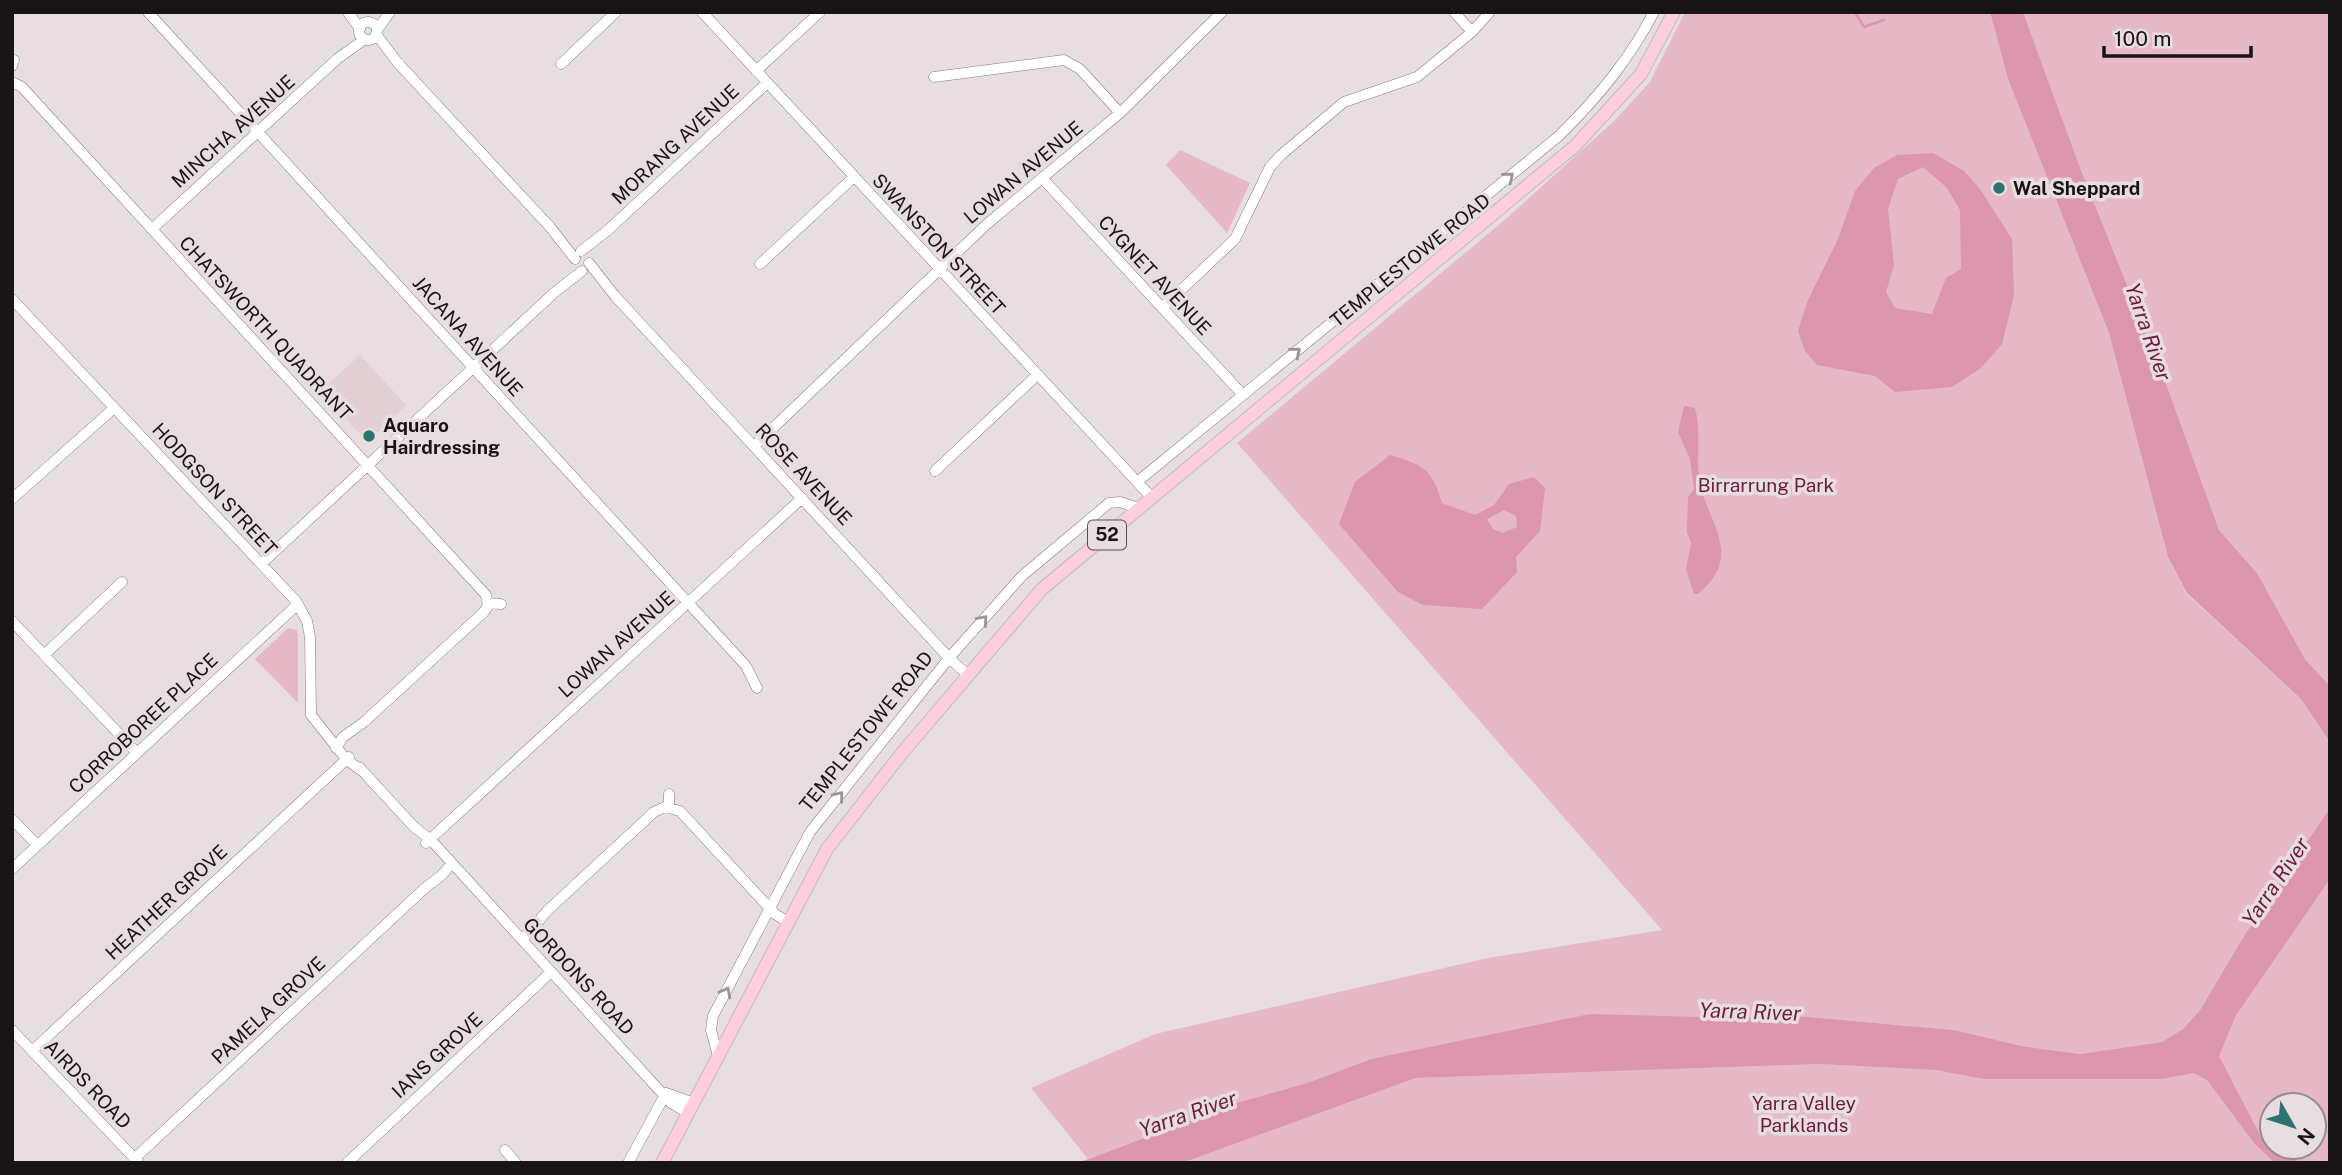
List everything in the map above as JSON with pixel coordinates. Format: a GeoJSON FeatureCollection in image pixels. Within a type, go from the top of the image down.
{"type":"FeatureCollection","features":[{"type":"Feature","properties":{"kind":"main road","name":"TEMPLESTOWE ROAD"},"geometry":{"type":"LineString","coordinates":[[662,1163],[788,922],[844,825],[1031,600],[1575,146],[1641,74],[1674,12]]}},
{"type":"Feature","properties":{"kind":"street","name":"JACANA AVENUE"},"geometry":{"type":"LineString","coordinates":[[148,12],[746,666],[757,688]]}},
{"type":"Feature","properties":{"kind":"street","name":"ROSE AVENUE"},"geometry":{"type":"LineString","coordinates":[[348,12],[949,658],[968,674]]}},
{"type":"Feature","properties":{"kind":"street","name":"ROSE AVENUE"},"geometry":{"type":"LineString","coordinates":[[354,12],[368,31]]}},
{"type":"Feature","properties":{"kind":"street","name":"MINCHA AVENUE"},"geometry":{"type":"LineString","coordinates":[[152,229],[389,12]]}},
{"type":"Feature","properties":{"kind":"street"},"geometry":{"type":"LineString","coordinates":[[561,64],[616,12]]}},
{"type":"Feature","properties":{"kind":"street","name":"SWANSTON STREET"},"geometry":{"type":"LineString","coordinates":[[702,12],[1152,498]]}},
{"type":"Feature","properties":{"kind":"street","name":"MORANG AVENUE"},"geometry":{"type":"LineString","coordinates":[[756,71],[820,12]]}},
{"type":"Feature","properties":{"kind":"street","name":"LOWAN AVENUE"},"geometry":{"type":"LineString","coordinates":[[754,446],[987,224],[1120,113],[1222,12]]}},
{"type":"Feature","properties":{"kind":"street"},"geometry":{"type":"LineString","coordinates":[[1454,12],[1472,32]]}},
{"type":"Feature","properties":{"kind":"street"},"geometry":{"type":"LineString","coordinates":[[1162,308],[1236,239],[1270,167],[1281,155],[1339,105],[1417,78],[1472,32],[1490,12]]}},
{"type":"Feature","properties":{"kind":"street","name":"TEMPLESTOWE ROAD"},"geometry":{"type":"LineString","coordinates":[[1137,482],[1560,135],[1607,85],[1635,48],[1654,12]]}},
{"type":"Feature","properties":{"kind":"street"},"geometry":{"type":"LineString","coordinates":[[934,78],[1064,60],[1080,69],[1120,113]]}},
{"type":"Feature","properties":{"kind":"street","name":"CHATSWORTH QUADRANT"},"geometry":{"type":"LineString","coordinates":[[12,82],[22,87],[483,590],[488,603]]}},
{"type":"Feature","properties":{"kind":"street","name":"MORANG AVENUE"},"geometry":{"type":"LineString","coordinates":[[259,562],[555,292],[607,231],[767,83]]}},
{"type":"Feature","properties":{"kind":"street"},"geometry":{"type":"LineString","coordinates":[[760,264],[854,177]]}},
{"type":"Feature","properties":{"kind":"street","name":"CYGNET AVENUE"},"geometry":{"type":"LineString","coordinates":[[1042,178],[1243,395]]}},
{"type":"Feature","properties":{"kind":"street","name":"HODGSON STREET"},"geometry":{"type":"LineString","coordinates":[[12,299],[298,604],[310,637],[309,711],[347,758]]}},
{"type":"Feature","properties":{"kind":"street"},"geometry":{"type":"LineString","coordinates":[[934,471],[1037,375]]}},
{"type":"Feature","properties":{"kind":"street"},"geometry":{"type":"LineString","coordinates":[[12,499],[112,406]]}},
{"type":"Feature","properties":{"kind":"street","name":"LOWAN AVENUE"},"geometry":{"type":"LineString","coordinates":[[428,840],[802,498]]}},
{"type":"Feature","properties":{"kind":"street","name":"TEMPLESTOWE ROAD"},"geometry":{"type":"LineString","coordinates":[[718,1056],[710,1030],[713,1016],[810,832],[949,658],[1022,576],[1109,503],[1120,502],[1139,508]]}},
{"type":"Feature","properties":{"kind":"street"},"geometry":{"type":"LineString","coordinates":[[44,655],[122,582]]}},
{"type":"Feature","properties":{"kind":"street"},"geometry":{"type":"LineString","coordinates":[[339,745],[484,613],[488,603],[501,604]]}},
{"type":"Feature","properties":{"kind":"street","name":"CORROBOREE PLACE"},"geometry":{"type":"LineString","coordinates":[[12,869],[298,604]]}},
{"type":"Feature","properties":{"kind":"street"},"geometry":{"type":"LineString","coordinates":[[12,621],[137,753]]}},
{"type":"Feature","properties":{"kind":"street","name":"GORDONS ROAD"},"geometry":{"type":"LineString","coordinates":[[347,758],[428,840],[666,1093],[671,1102],[691,1108]]}},
{"type":"Feature","properties":{"kind":"street","name":"HEATHER GROVE"},"geometry":{"type":"LineString","coordinates":[[32,1051],[347,758]]}},
{"type":"Feature","properties":{"kind":"street"},"geometry":{"type":"LineString","coordinates":[[669,794],[669,807]]}},
{"type":"Feature","properties":{"kind":"street"},"geometry":{"type":"LineString","coordinates":[[519,937],[654,812],[669,807],[680,811],[770,909],[788,922]]}},
{"type":"Feature","properties":{"kind":"street"},"geometry":{"type":"LineString","coordinates":[[12,819],[37,845]]}},
{"type":"Feature","properties":{"kind":"street","name":"PAMELA GROVE"},"geometry":{"type":"LineString","coordinates":[[136,1161],[449,865]]}},
{"type":"Feature","properties":{"kind":"street","name":"IANS GROVE"},"geometry":{"type":"LineString","coordinates":[[347,1163],[551,972]]}},
{"type":"Feature","properties":{"kind":"street","name":"AIRDS ROAD"},"geometry":{"type":"LineString","coordinates":[[12,1030],[136,1161]]}},
{"type":"Feature","properties":{"kind":"street"},"geometry":{"type":"LineString","coordinates":[[628,1163],[666,1093]]}},
{"type":"Feature","properties":{"kind":"street"},"geometry":{"type":"LineString","coordinates":[[505,1150],[516,1163]]}},
{"type":"Feature","properties":{"kind":"shaded area"},"geometry":{"type":"Polygon","coordinates":[[[1990,12],[2023,12],[2079,165],[2164,378],[2219,530],[2257,573],[2305,659],[2330,686],[2330,742],[2301,699],[2187,593],[2168,557],[2109,333],[2008,79],[1990,12]]]}},
{"type":"Feature","properties":{"kind":"shaded area"},"geometry":{"type":"Polygon","coordinates":[[[1933,153],[1964,171],[1980,189],[2012,239],[2014,295],[2002,344],[1981,368],[1952,387],[1895,392],[1875,376],[1817,365],[1805,351],[1798,331],[1808,300],[1838,239],[1855,191],[1874,168],[1897,155],[1933,153]],[[1923,167],[1898,179],[1888,209],[1894,265],[1886,292],[1895,308],[1932,314],[1946,278],[1961,269],[1960,210],[1947,188],[1923,167]]]}},
{"type":"Feature","properties":{"kind":"shaded area"},"geometry":{"type":"Polygon","coordinates":[[[360,355],[406,405],[367,442],[321,391],[360,355]]]}},
{"type":"Feature","properties":{"kind":"shaded area"},"geometry":{"type":"Polygon","coordinates":[[[1684,406],[1695,408],[1700,483],[1718,533],[1721,550],[1716,574],[1698,594],[1694,594],[1686,569],[1691,543],[1687,533],[1688,497],[1694,489],[1690,459],[1678,432],[1684,406]]]}},
{"type":"Feature","properties":{"kind":"shaded area"},"geometry":{"type":"Polygon","coordinates":[[[1390,455],[1425,470],[1442,503],[1475,515],[1494,505],[1509,484],[1534,477],[1545,488],[1540,531],[1516,557],[1517,572],[1482,609],[1423,605],[1398,592],[1339,524],[1355,482],[1390,455]],[[1504,510],[1487,519],[1493,529],[1503,533],[1517,527],[1516,516],[1504,510]]]}},
{"type":"Feature","properties":{"kind":"shaded area"},"geometry":{"type":"Polygon","coordinates":[[[2330,808],[2330,879],[2235,1017],[2219,1056],[2258,1131],[2258,1147],[2207,1080],[2194,1073],[2161,1079],[1984,1079],[1935,1070],[1819,1064],[1416,1078],[1182,1163],[1078,1163],[1233,1104],[1307,1083],[1371,1059],[1590,1014],[1736,1018],[1786,1015],[1954,1030],[2022,1046],[2080,1054],[2162,1042],[2183,1029],[2200,1010],[2244,936],[2330,808]]]}},
{"type":"Feature","properties":{"kind":"shaded area"},"geometry":{"type":"Polygon","coordinates":[[[2273,1161],[2300,1163],[2275,1163],[2273,1161]]]}},
{"type":"Feature","properties":{"kind":"green space","name":"Birrarrung Park"},"geometry":{"type":"Polygon","coordinates":[[[1685,12],[1990,12],[2008,79],[2109,333],[2168,557],[2187,594],[2301,699],[2330,742],[2328,813],[2244,936],[2200,1010],[2183,1029],[2162,1042],[2080,1054],[2022,1046],[1954,1030],[1786,1015],[1736,1018],[1371,1059],[1307,1083],[1233,1104],[1088,1159],[1031,1088],[1155,1034],[1488,958],[1662,930],[1237,443],[1507,218],[1615,120],[1650,82],[1685,12]]]}},
{"type":"Feature","properties":{"kind":"green space"},"geometry":{"type":"Polygon","coordinates":[[[2023,12],[2330,12],[2330,686],[2305,659],[2257,573],[2219,530],[2164,378],[2079,165],[2023,12]]]}},
{"type":"Feature","properties":{"kind":"green space"},"geometry":{"type":"Polygon","coordinates":[[[1180,150],[1250,183],[1227,233],[1166,165],[1180,150]]]}},
{"type":"Feature","properties":{"kind":"green space"},"geometry":{"type":"Polygon","coordinates":[[[288,628],[297,630],[298,635],[298,703],[255,659],[288,628]]]}},
{"type":"Feature","properties":{"kind":"green space","name":"Yarra Valley Parklands"},"geometry":{"type":"Polygon","coordinates":[[[2330,879],[2330,1163],[1182,1163],[1416,1078],[1819,1064],[1935,1070],[1984,1079],[2161,1079],[2235,1017],[2330,879]]]}},
{"type":"Feature","properties":{"kind":"waterway"},"geometry":{"type":"LineString","coordinates":[[1855,12],[1864,27],[1884,20]]}},
{"type":"Feature","properties":{"kind":"place","name":"Wal Sheppard"},"geometry":{"type":"Point","coordinates":[1999,188]}},
{"type":"Feature","properties":{"kind":"place","name":"Aquaro Hairdressing"},"geometry":{"type":"Point","coordinates":[369,436]}},
{"type":"Feature","properties":{"kind":"water label","name":"Yarra River"},"geometry":{"type":"Point","coordinates":[2148,332]}},
{"type":"Feature","properties":{"kind":"water label","name":"Yarra River"},"geometry":{"type":"Point","coordinates":[2276,882]}},
{"type":"Feature","properties":{"kind":"water label","name":"Yarra River"},"geometry":{"type":"Point","coordinates":[1750,1012]}},
{"type":"Feature","properties":{"kind":"water label","name":"Yarra River"},"geometry":{"type":"Point","coordinates":[1188,1114]}}]}
